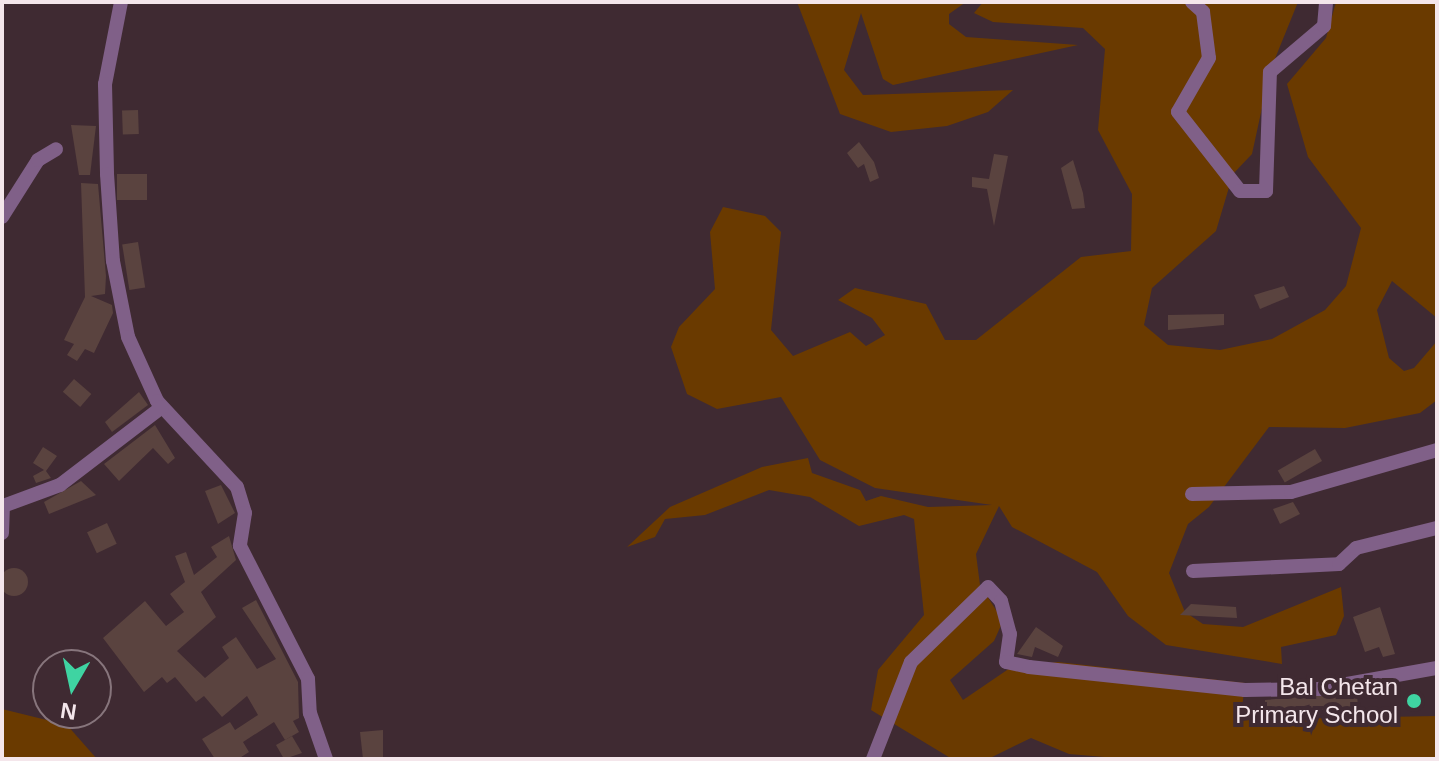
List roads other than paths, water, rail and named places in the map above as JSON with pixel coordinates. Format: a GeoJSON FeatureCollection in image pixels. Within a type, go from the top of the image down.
{"type":"FeatureCollection","features":[{"type":"Feature","properties":{"kind":"street"},"geometry":{"type":"LineString","coordinates":[[121,2],[105,84],[113,261],[128,337],[162,407],[237,487],[245,513],[240,546],[308,679],[310,713],[326,759]]}},
{"type":"Feature","properties":{"kind":"street"},"geometry":{"type":"LineString","coordinates":[[1192,2],[1203,12],[1209,58],[1178,112],[1240,191],[1266,191],[1270,72],[1324,26],[1326,2]]}},
{"type":"Feature","properties":{"kind":"street"},"geometry":{"type":"LineString","coordinates":[[2,217],[38,160],[56,149]]}},
{"type":"Feature","properties":{"kind":"street"},"geometry":{"type":"LineString","coordinates":[[2,533],[3,506],[60,485],[162,407]]}},
{"type":"Feature","properties":{"kind":"street"},"geometry":{"type":"LineString","coordinates":[[1192,494],[1291,492],[1437,450]]}},
{"type":"Feature","properties":{"kind":"street"},"geometry":{"type":"LineString","coordinates":[[1193,571],[1339,564],[1356,548],[1437,528]]}},
{"type":"Feature","properties":{"kind":"street"},"geometry":{"type":"LineString","coordinates":[[873,759],[924,643],[988,587],[1001,601],[1010,634],[1006,662],[1245,690],[1319,689],[1437,668]]}},
{"type":"Feature","properties":{"kind":"place","name":"Bal Chetan Primary School"},"geometry":{"type":"Point","coordinates":[1414,701]}}]}
